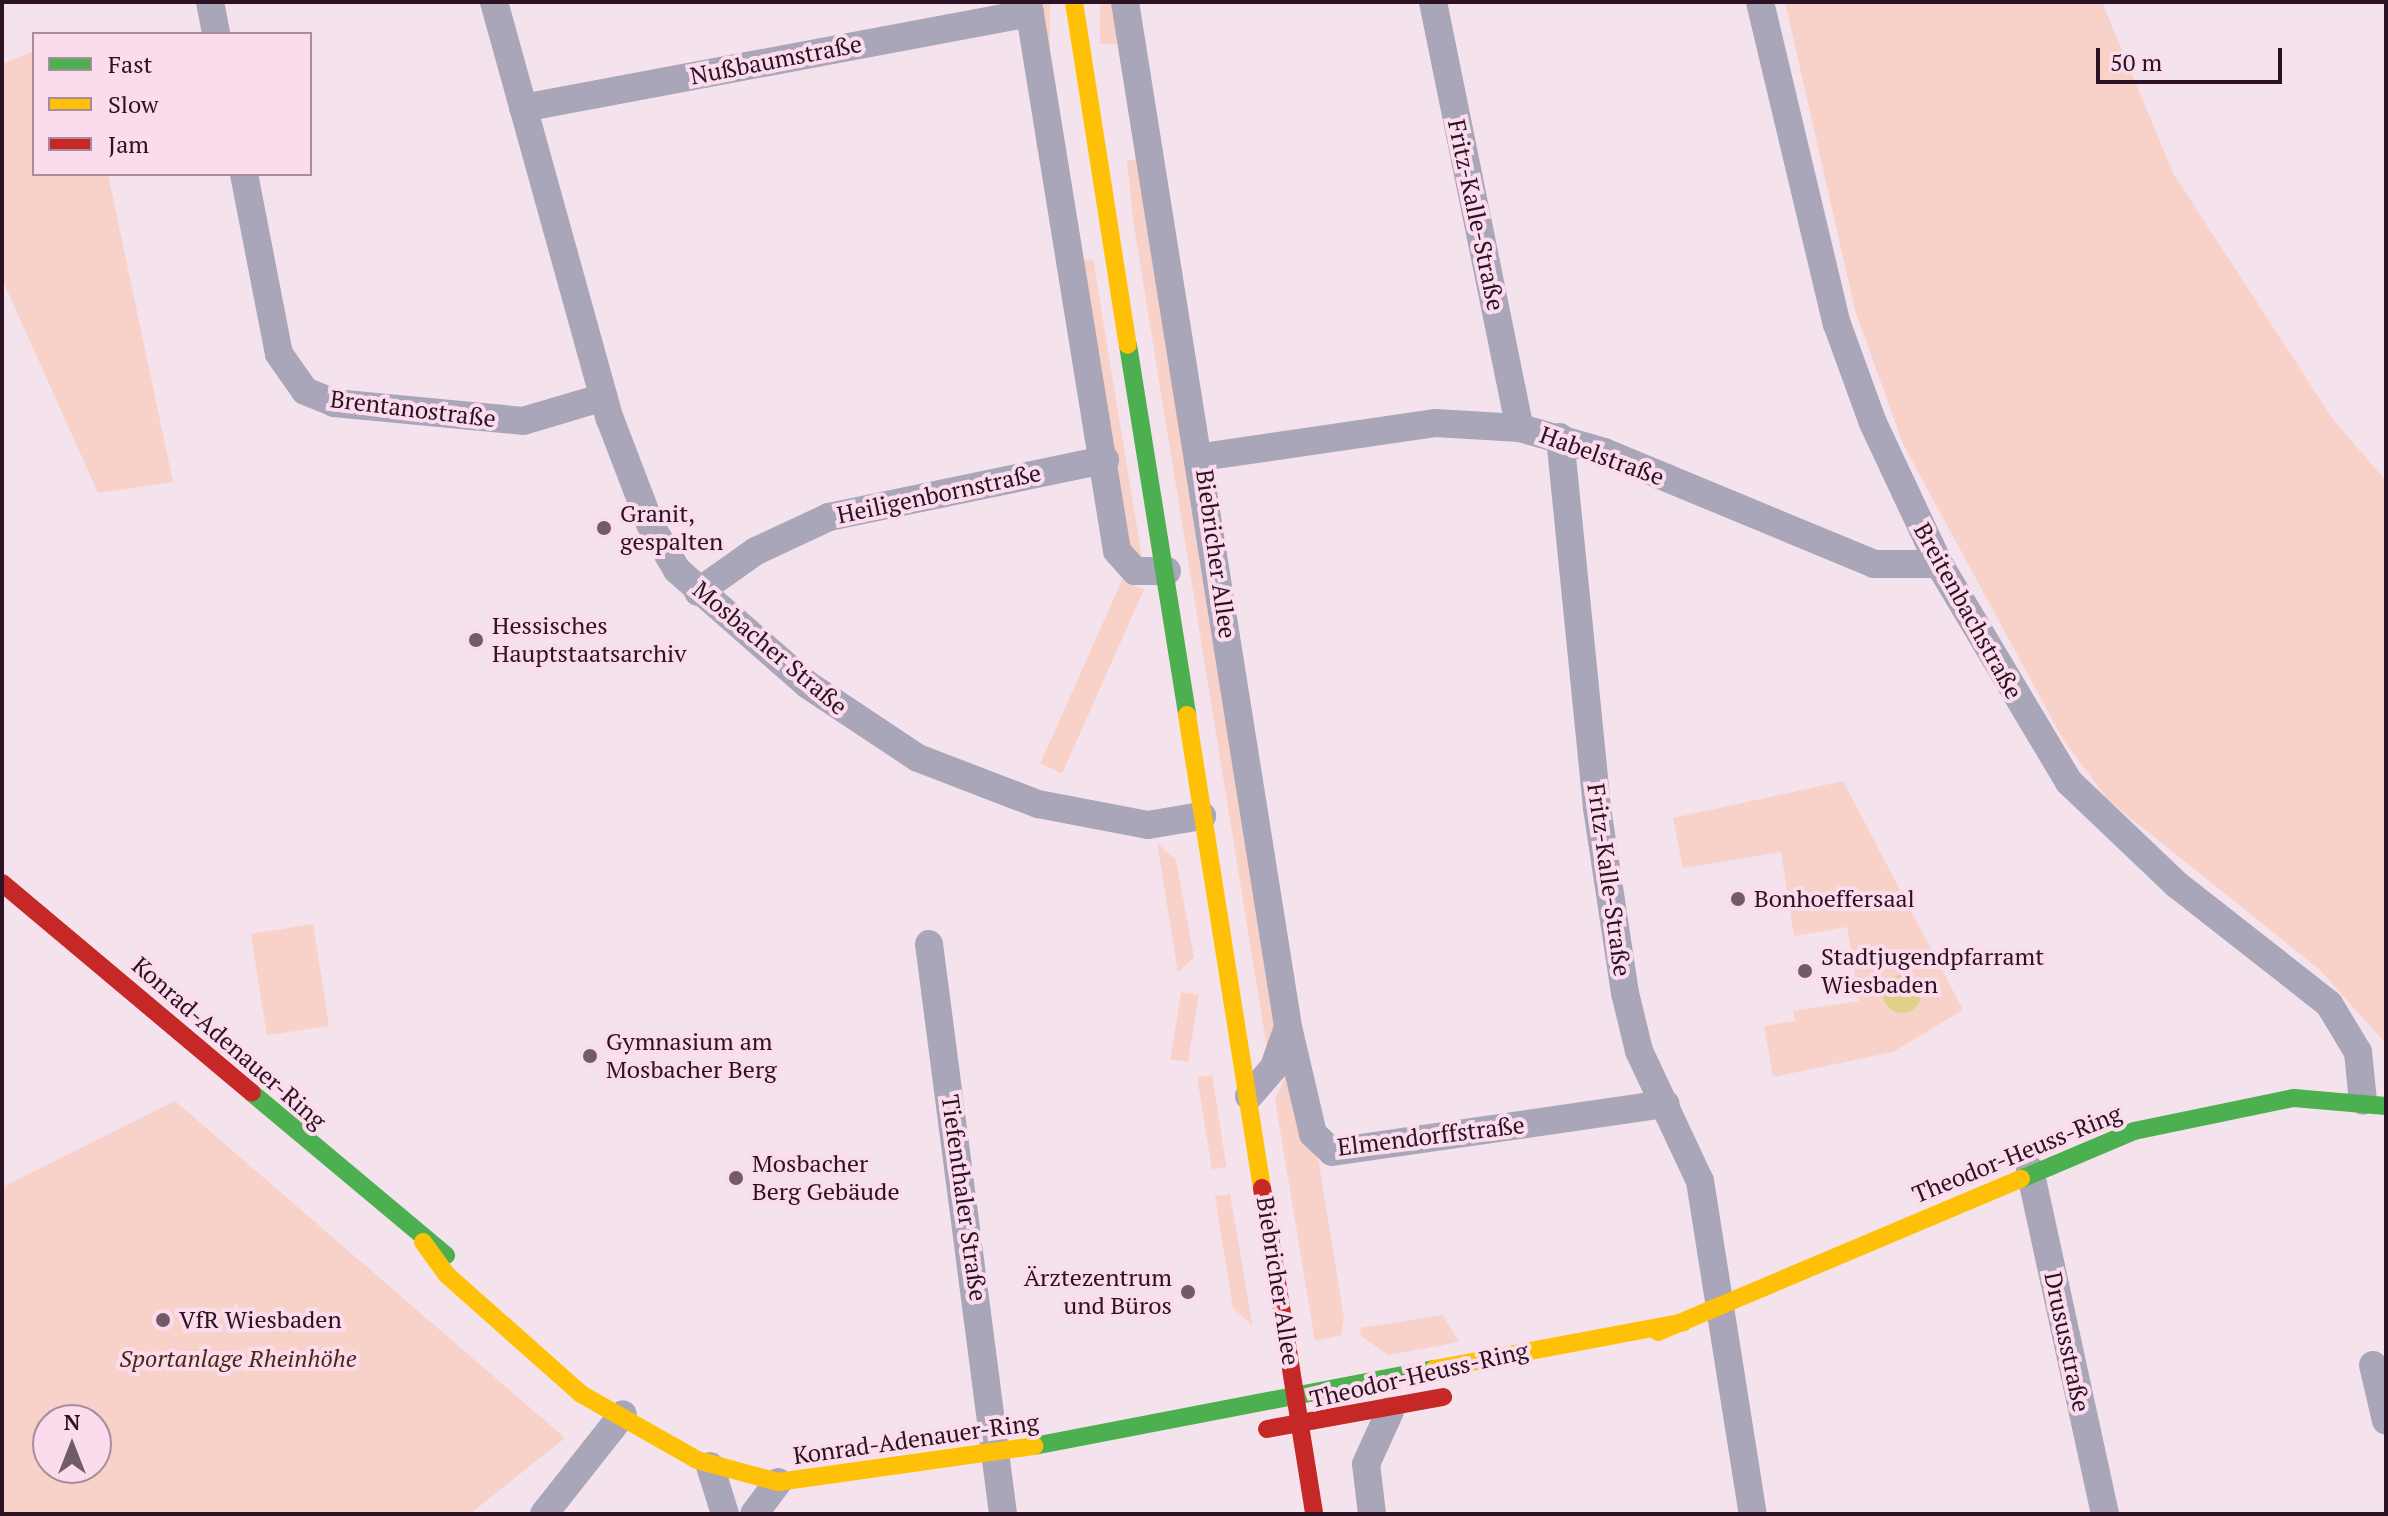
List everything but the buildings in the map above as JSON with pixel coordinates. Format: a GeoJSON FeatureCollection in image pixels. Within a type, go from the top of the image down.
{"type":"FeatureCollection","features":[{"type":"Feature","properties":{"kind":"main road","name":"Biebricher Allee"},"geometry":{"type":"LineString","coordinates":[[1074,2],[1167,571],[1202,816],[1314,1514]]}},
{"type":"Feature","properties":{"kind":"main road","name":"Konrad-Adenauer-Ring"},"geometry":{"type":"LineString","coordinates":[[2,883],[423,1242],[447,1275],[572,1387],[710,1466],[778,1482],[1137,1432],[1296,1396]]}},
{"type":"Feature","properties":{"kind":"main road","name":"Theodor-Heuss-Ring"},"geometry":{"type":"LineString","coordinates":[[1549,1369],[1722,1308],[2030,1170],[2214,1110],[2294,1098],[2375,1104]]}},
{"type":"Feature","properties":{"kind":"main road","name":"Theodor-Heuss-Ring"},"geometry":{"type":"LineString","coordinates":[[1296,1396],[1684,1322]]}},
{"type":"Feature","properties":{"kind":"main road","name":"Theodor-Heuss-Ring"},"geometry":{"type":"LineString","coordinates":[[1301,1426],[1390,1411],[1462,1393]]}},
{"type":"Feature","properties":{"kind":"main road"},"geometry":{"type":"LineString","coordinates":[[1249,1431],[1301,1426]]}},
{"type":"Feature","properties":{"kind":"main road","name":"Konrad-Adenauer-Ring"},"geometry":{"type":"LineString","coordinates":[[1137,1432],[1224,1432]]}},
{"type":"Feature","properties":{"kind":"street"},"geometry":{"type":"LineString","coordinates":[[210,2],[216,32]]}},
{"type":"Feature","properties":{"kind":"street","name":"Mosbacher Straße"},"geometry":{"type":"LineString","coordinates":[[494,2],[604,397],[650,524],[698,592],[808,685],[918,758],[989,788],[1082,814],[1148,825],[1202,816]]}},
{"type":"Feature","properties":{"kind":"street","name":"Fritz-Kalle-Straße"},"geometry":{"type":"LineString","coordinates":[[1433,2],[1520,428]]}},
{"type":"Feature","properties":{"kind":"street","name":"Breitenbachstraße"},"geometry":{"type":"LineString","coordinates":[[1760,2],[1837,324],[1873,423],[1939,564],[2069,782],[2176,884],[2329,1004],[2358,1052],[2375,1104]]}},
{"type":"Feature","properties":{"kind":"street","name":"Biebricher Allee"},"geometry":{"type":"LineString","coordinates":[[1130,3],[1288,1027],[1274,1067],[1249,1096]]}},
{"type":"Feature","properties":{"kind":"street"},"geometry":{"type":"LineString","coordinates":[[1029,7],[1105,460],[1117,551],[1135,571],[1167,571]]}},
{"type":"Feature","properties":{"kind":"street","name":"Nußbaumstraße"},"geometry":{"type":"LineString","coordinates":[[523,108],[1029,7]]}},
{"type":"Feature","properties":{"kind":"street","name":"Brentanostraße"},"geometry":{"type":"LineString","coordinates":[[244,176],[279,354],[305,391],[334,403],[523,421],[604,397]]}},
{"type":"Feature","properties":{"kind":"street","name":"Habelstraße"},"geometry":{"type":"LineString","coordinates":[[1202,457],[1435,423],[1520,428],[1560,437],[1874,564],[1939,564]]}},
{"type":"Feature","properties":{"kind":"street","name":"Fritz-Kalle-Straße"},"geometry":{"type":"LineString","coordinates":[[1560,437],[1597,808],[1625,993],[1639,1051],[1700,1181],[1753,1514]]}},
{"type":"Feature","properties":{"kind":"street","name":"Heiligenbornstraße"},"geometry":{"type":"LineString","coordinates":[[698,592],[756,551],[829,517],[1105,460]]}},
{"type":"Feature","properties":{"kind":"street","name":"Tiefenthaler Straße"},"geometry":{"type":"LineString","coordinates":[[929,944],[1003,1514]]}},
{"type":"Feature","properties":{"kind":"street","name":"Elmendorffstraße"},"geometry":{"type":"LineString","coordinates":[[1288,1027],[1313,1134],[1323,1147],[1332,1152],[1666,1104]]}},
{"type":"Feature","properties":{"kind":"street","name":"Drususstraße"},"geometry":{"type":"LineString","coordinates":[[2030,1170],[2105,1514]]}},
{"type":"Feature","properties":{"kind":"street"},"geometry":{"type":"LineString","coordinates":[[2373,1365],[2386,1421]]}},
{"type":"Feature","properties":{"kind":"street"},"geometry":{"type":"LineString","coordinates":[[1372,1514],[1366,1464],[1390,1411]]}},
{"type":"Feature","properties":{"kind":"street"},"geometry":{"type":"LineString","coordinates":[[544,1514],[623,1414]]}},
{"type":"Feature","properties":{"kind":"street"},"geometry":{"type":"LineString","coordinates":[[710,1466],[725,1514]]}},
{"type":"Feature","properties":{"kind":"street"},"geometry":{"type":"LineString","coordinates":[[754,1514],[778,1482]]}},
{"type":"Feature","properties":{"kind":"green space"},"geometry":{"type":"Polygon","coordinates":[[[1036,2],[1050,2],[1050,149],[1036,149],[1036,2]]]}},
{"type":"Feature","properties":{"kind":"green space"},"geometry":{"type":"Polygon","coordinates":[[[1100,2],[1118,2],[1118,44],[1100,44],[1100,2]]]}},
{"type":"Feature","properties":{"kind":"green space"},"geometry":{"type":"Polygon","coordinates":[[[1785,2],[2102,2],[2173,173],[2332,418],[2386,481],[2386,1044],[2320,970],[2108,800],[2064,741],[1903,444],[1855,310],[1785,2]]]}},
{"type":"Feature","properties":{"kind":"green space"},"geometry":{"type":"Polygon","coordinates":[[[32,52],[32,176],[108,176],[173,482],[98,493],[2,279],[2,64],[32,52]]]}},
{"type":"Feature","properties":{"kind":"green space"},"geometry":{"type":"Polygon","coordinates":[[[1144,158],[1278,1012],[1267,1049],[1133,220],[1127,161],[1144,158]]]}},
{"type":"Feature","properties":{"kind":"green space"},"geometry":{"type":"Polygon","coordinates":[[[1093,259],[1143,564],[1125,551],[1081,260],[1093,259]]]}},
{"type":"Feature","properties":{"kind":"green space"},"geometry":{"type":"Polygon","coordinates":[[[1122,580],[1144,590],[1062,773],[1040,764],[1122,580]]]}},
{"type":"Feature","properties":{"kind":"green space"},"geometry":{"type":"Polygon","coordinates":[[[1843,781],[1963,1010],[1893,1052],[1773,1077],[1764,1026],[1795,1021],[1793,1011],[1859,1001],[1847,927],[1794,936],[1781,852],[1683,868],[1673,818],[1843,781]]]}},
{"type":"Feature","properties":{"kind":"green space"},"geometry":{"type":"Polygon","coordinates":[[[1157,843],[1176,860],[1194,957],[1178,972],[1157,843]]]}},
{"type":"Feature","properties":{"kind":"green space"},"geometry":{"type":"Polygon","coordinates":[[[313,924],[329,1026],[267,1036],[251,934],[313,924]]]}},
{"type":"Feature","properties":{"kind":"green space"},"geometry":{"type":"Polygon","coordinates":[[[1181,992],[1199,995],[1188,1062],[1170,1059],[1181,992]]]}},
{"type":"Feature","properties":{"kind":"green space"},"geometry":{"type":"Polygon","coordinates":[[[1289,1067],[1318,1157],[1344,1318],[1341,1335],[1315,1341],[1275,1100],[1289,1067]]]}},
{"type":"Feature","properties":{"kind":"green space"},"geometry":{"type":"Polygon","coordinates":[[[1212,1075],[1227,1167],[1212,1169],[1197,1077],[1212,1075]]]}},
{"type":"Feature","properties":{"kind":"green space","name":"VfR Wiesbaden"},"geometry":{"type":"Polygon","coordinates":[[[175,1101],[565,1438],[470,1514],[2,1514],[2,1187],[175,1101]]]}},
{"type":"Feature","properties":{"kind":"green space"},"geometry":{"type":"Polygon","coordinates":[[[1230,1194],[1252,1325],[1233,1308],[1215,1196],[1230,1194]]]}},
{"type":"Feature","properties":{"kind":"green space"},"geometry":{"type":"Polygon","coordinates":[[[1443,1315],[1459,1342],[1388,1355],[1361,1336],[1360,1328],[1443,1315]]]}},
{"type":"Feature","properties":{"kind":"shaded area"},"geometry":{"type":"Polygon","coordinates":[[[1902,975],[1916,980],[1921,994],[1916,1008],[1902,1013],[1888,1008],[1883,994],[1888,980],[1902,975]]]}},
{"type":"Feature","properties":{"kind":"traffic: fast"},"geometry":{"type":"LineString","coordinates":[[1128,345],[1187,715]]}},
{"type":"Feature","properties":{"kind":"traffic: fast"},"geometry":{"type":"LineString","coordinates":[[252,1093],[446,1255]]}},
{"type":"Feature","properties":{"kind":"traffic: fast"},"geometry":{"type":"LineString","coordinates":[[2021,1179],[2134,1131],[2294,1098],[2386,1106]]}},
{"type":"Feature","properties":{"kind":"traffic: fast"},"geometry":{"type":"LineString","coordinates":[[1034,1446],[1434,1369]]}},
{"type":"Feature","properties":{"kind":"traffic: slow"},"geometry":{"type":"LineString","coordinates":[[1074,2],[1128,345]]}},
{"type":"Feature","properties":{"kind":"traffic: slow"},"geometry":{"type":"LineString","coordinates":[[1187,715],[1262,1188]]}},
{"type":"Feature","properties":{"kind":"traffic: slow"},"geometry":{"type":"LineString","coordinates":[[1658,1332],[2021,1179]]}},
{"type":"Feature","properties":{"kind":"traffic: slow"},"geometry":{"type":"LineString","coordinates":[[423,1242],[447,1275],[581,1394],[697,1460],[778,1482],[1034,1446]]}},
{"type":"Feature","properties":{"kind":"traffic: slow"},"geometry":{"type":"LineString","coordinates":[[1434,1369],[1684,1322]]}},
{"type":"Feature","properties":{"kind":"traffic: jam"},"geometry":{"type":"LineString","coordinates":[[2,883],[252,1093]]}},
{"type":"Feature","properties":{"kind":"traffic: jam"},"geometry":{"type":"LineString","coordinates":[[1262,1188],[1314,1514]]}},
{"type":"Feature","properties":{"kind":"traffic: jam"},"geometry":{"type":"LineString","coordinates":[[1267,1429],[1443,1397]]}},
{"type":"Feature","properties":{"kind":"place","name":"Granit, gespalten"},"geometry":{"type":"Point","coordinates":[604,528]}},
{"type":"Feature","properties":{"kind":"place","name":"Hessisches Hauptstaatsarchiv"},"geometry":{"type":"Point","coordinates":[476,640]}},
{"type":"Feature","properties":{"kind":"place","name":"Bonhoeffersaal"},"geometry":{"type":"Point","coordinates":[1738,899]}},
{"type":"Feature","properties":{"kind":"place","name":"Stadtjugendpfarramt Wiesbaden"},"geometry":{"type":"Point","coordinates":[1805,971]}},
{"type":"Feature","properties":{"kind":"place","name":"Gymnasium am Mosbacher Berg"},"geometry":{"type":"Point","coordinates":[590,1056]}},
{"type":"Feature","properties":{"kind":"place","name":"Mosbacher Berg Gebäude"},"geometry":{"type":"Point","coordinates":[736,1178]}},
{"type":"Feature","properties":{"kind":"place","name":"Ärztezentrum und Büros"},"geometry":{"type":"Point","coordinates":[1188,1292]}},
{"type":"Feature","properties":{"kind":"place","name":"VfR Wiesbaden"},"geometry":{"type":"Point","coordinates":[163,1320]}},
{"type":"Feature","properties":{"kind":"park label","name":"Sportanlage Rheinhöhe"},"geometry":{"type":"Point","coordinates":[238,1359]}}]}
